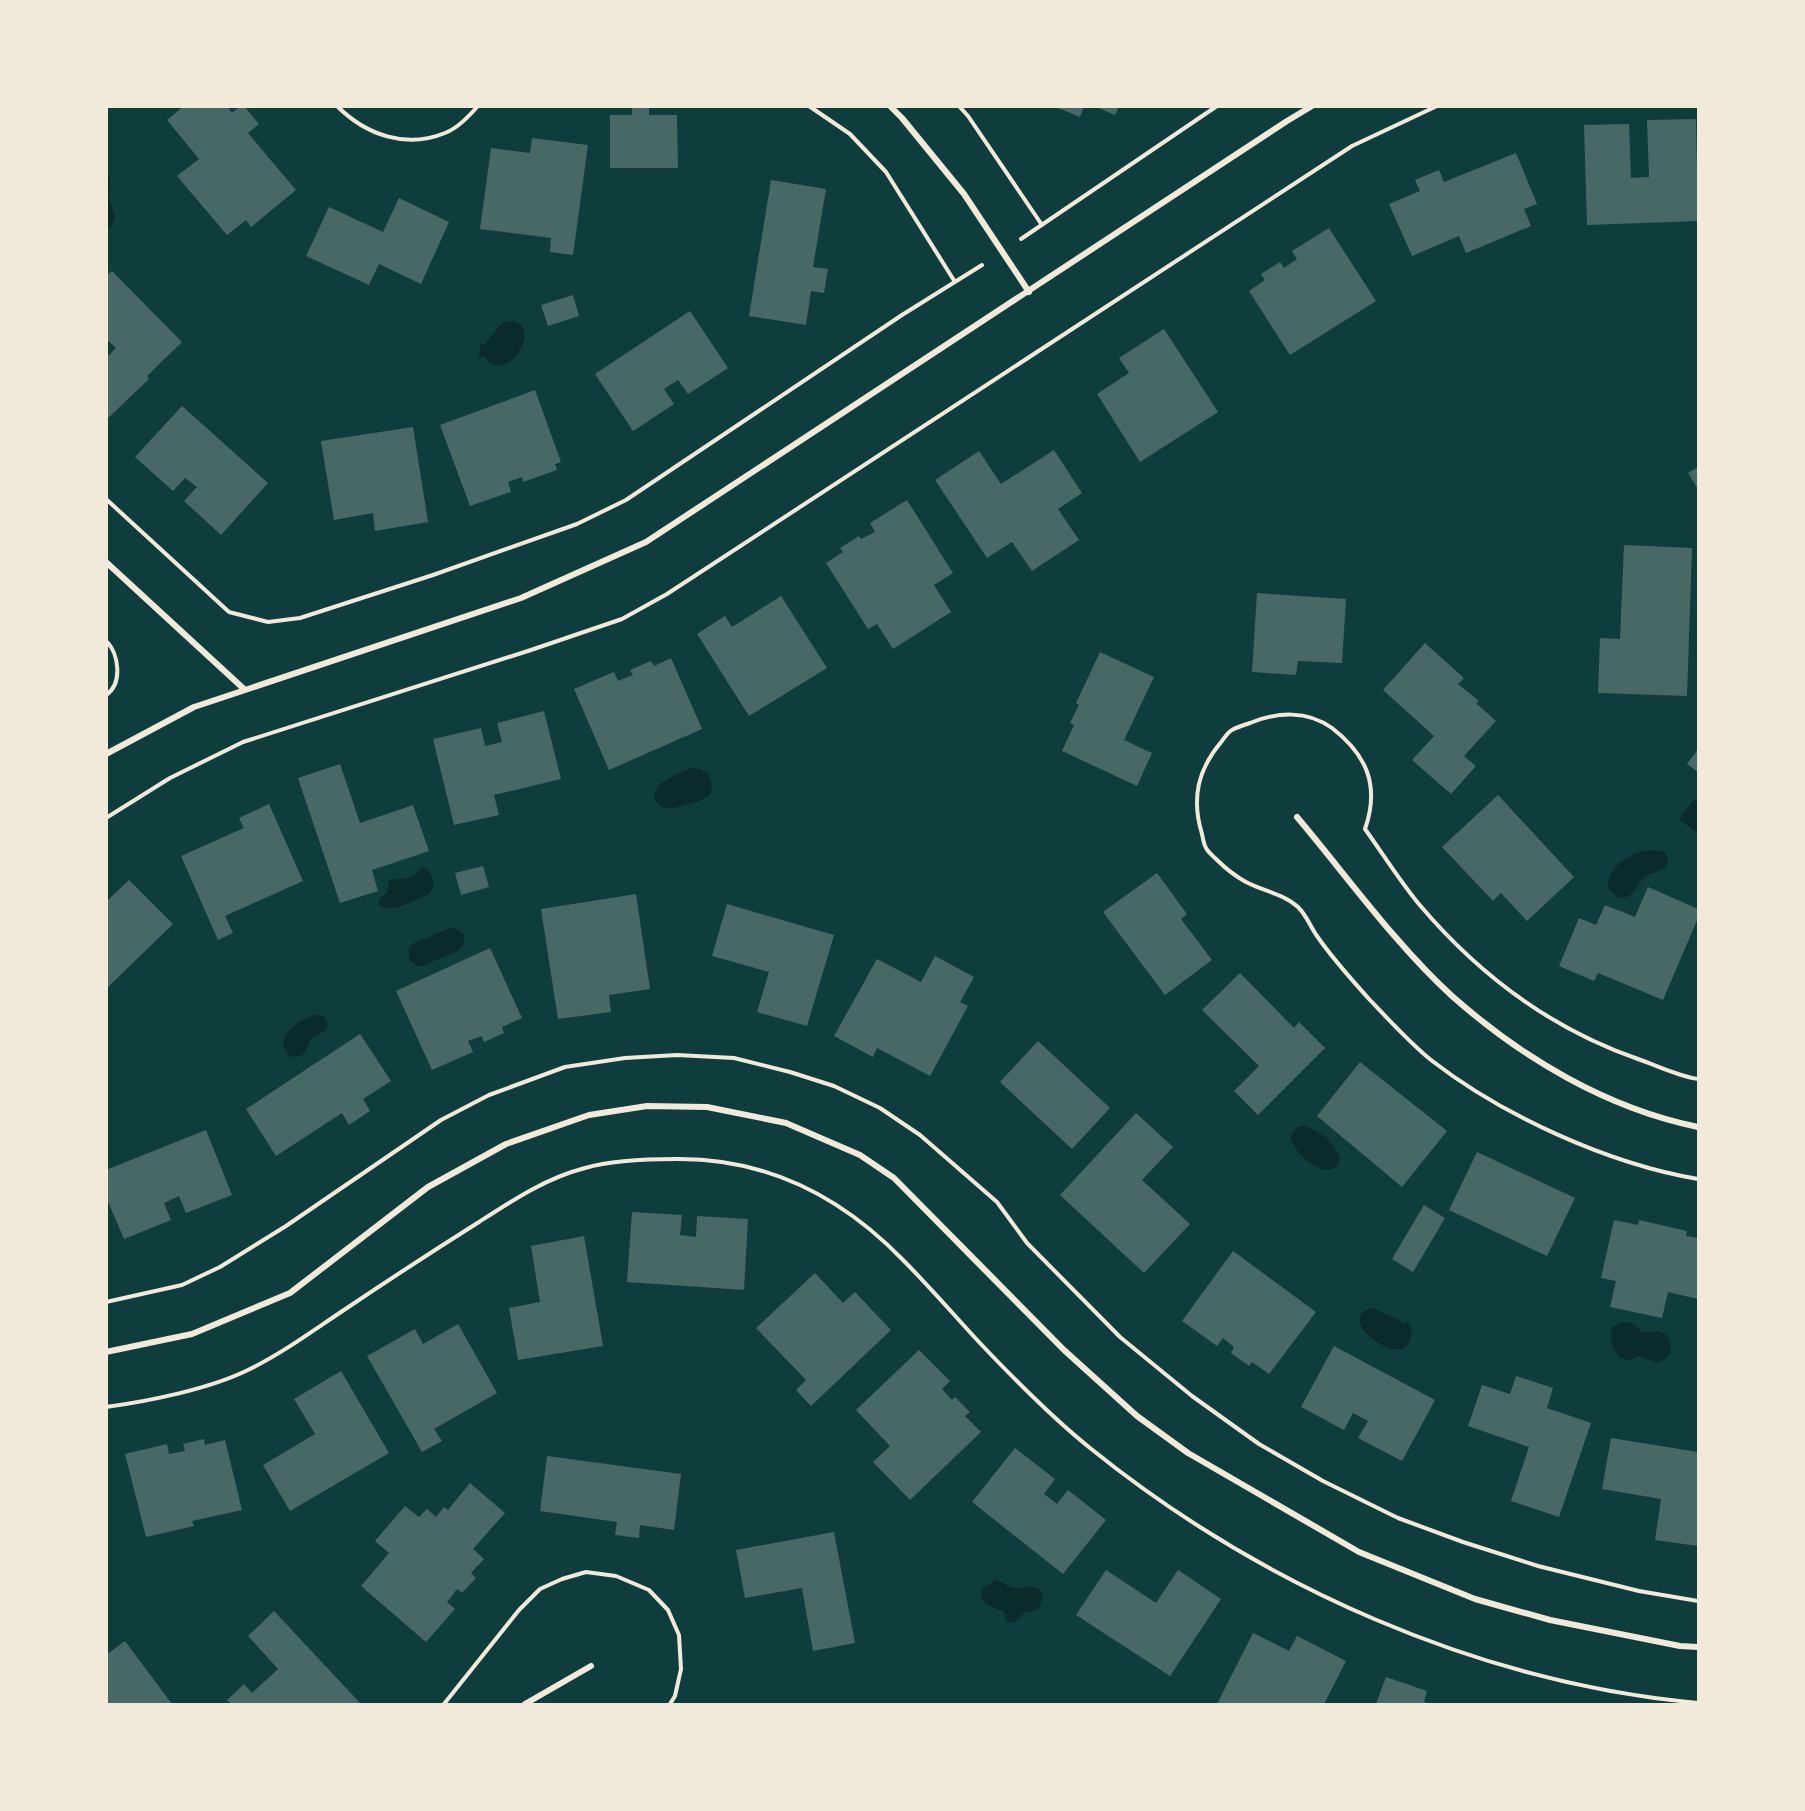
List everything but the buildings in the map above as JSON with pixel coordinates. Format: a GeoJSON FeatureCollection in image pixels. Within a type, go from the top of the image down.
{"type":"FeatureCollection","features":[{"type":"Feature","properties":{"kind":"street"},"geometry":{"type":"LineString","coordinates":[[890,106],[963,194],[1029,291]]}},
{"type":"Feature","properties":{"kind":"street"},"geometry":{"type":"LineString","coordinates":[[106,754],[194,707],[521,598],[646,542],[1312,106]]}},
{"type":"Feature","properties":{"kind":"street"},"geometry":{"type":"LineString","coordinates":[[106,562],[244,689]]}},
{"type":"Feature","properties":{"kind":"street"},"geometry":{"type":"LineString","coordinates":[[1298,817],[1407,949],[1452,995],[1520,1050],[1565,1078],[1615,1101],[1698,1127]]}},
{"type":"Feature","properties":{"kind":"street"},"geometry":{"type":"LineString","coordinates":[[106,1352],[192,1335],[290,1293],[428,1187],[506,1144],[589,1115],[646,1106],[707,1107],[786,1123],[860,1155],[894,1178],[1064,1350],[1137,1416],[1188,1453],[1359,1552],[1474,1599],[1550,1620],[1680,1646],[1698,1647]]}},
{"type":"Feature","properties":{"kind":"street"},"geometry":{"type":"LineString","coordinates":[[525,1704],[591,1665]]}},
{"type":"Feature","properties":{"kind":"path"},"geometry":{"type":"LineString","coordinates":[[337,106],[358,125],[393,139],[418,140],[447,133],[478,106]]}},
{"type":"Feature","properties":{"kind":"path"},"geometry":{"type":"LineString","coordinates":[[809,106],[850,134],[886,172],[955,282]]}},
{"type":"Feature","properties":{"kind":"path"},"geometry":{"type":"LineString","coordinates":[[959,106],[1042,225]]}},
{"type":"Feature","properties":{"kind":"path"},"geometry":{"type":"LineString","coordinates":[[106,499],[229,612],[268,622],[300,618],[433,575],[577,524],[626,500],[902,315],[1042,225],[1217,106]]}},
{"type":"Feature","properties":{"kind":"path"},"geometry":{"type":"LineString","coordinates":[[106,818],[170,778],[243,742],[622,619],[667,594],[1352,146],[1437,106]]}},
{"type":"Feature","properties":{"kind":"path"},"geometry":{"type":"LineString","coordinates":[[106,641],[117,658],[116,678],[111,692],[106,695]]}},
{"type":"Feature","properties":{"kind":"path"},"geometry":{"type":"LineString","coordinates":[[106,1302],[182,1285],[220,1267],[286,1226],[441,1120],[489,1095],[565,1067],[625,1058],[677,1054],[734,1058],[834,1086],[880,1108],[920,1135],[997,1202],[1027,1243],[1120,1337],[1192,1396],[1259,1444],[1323,1481],[1398,1518],[1538,1566],[1639,1591],[1698,1601]]}},
{"type":"Feature","properties":{"kind":"path"},"geometry":{"type":"LineString","coordinates":[[106,1407],[198,1387],[245,1372],[289,1348],[532,1188],[585,1168],[634,1161],[680,1159],[728,1162],[778,1175],[818,1193],[861,1222],[901,1257],[980,1343],[1038,1401],[1089,1447],[1160,1500],[1232,1548],[1318,1594],[1378,1622],[1443,1646],[1583,1685],[1666,1700],[1698,1703]]}},
{"type":"Feature","properties":{"kind":"path"},"geometry":{"type":"LineString","coordinates":[[444,1704],[519,1610],[540,1589],[586,1572],[616,1576],[649,1590],[668,1610],[679,1635],[681,1669],[675,1696],[670,1704]]}},
{"type":"Feature","properties":{"kind":"water"},"geometry":{"type":"Polygon","coordinates":[[[106,171],[110,179],[109,198],[115,216],[112,226],[107,229],[106,171]]]}},
{"type":"Feature","properties":{"kind":"water"},"geometry":{"type":"Polygon","coordinates":[[[506,321],[518,323],[524,330],[524,340],[520,350],[512,359],[503,364],[493,364],[484,356],[479,357],[480,344],[485,344],[506,321]]]}},
{"type":"Feature","properties":{"kind":"water"},"geometry":{"type":"Polygon","coordinates":[[[690,768],[708,773],[712,784],[710,794],[700,801],[678,807],[660,806],[654,797],[659,786],[690,768]]]}},
{"type":"Feature","properties":{"kind":"water"},"geometry":{"type":"Polygon","coordinates":[[[1694,799],[1698,802],[1698,834],[1679,819],[1694,799]]]}},
{"type":"Feature","properties":{"kind":"water"},"geometry":{"type":"Polygon","coordinates":[[[1652,850],[1664,852],[1668,863],[1664,869],[1645,876],[1629,896],[1619,898],[1609,890],[1610,877],[1618,865],[1630,856],[1652,850]]]}},
{"type":"Feature","properties":{"kind":"water"},"geometry":{"type":"Polygon","coordinates":[[[424,867],[433,880],[433,887],[429,894],[397,907],[385,908],[379,905],[379,899],[387,893],[389,881],[410,877],[424,867]]]}},
{"type":"Feature","properties":{"kind":"water"},"geometry":{"type":"Polygon","coordinates":[[[453,927],[464,936],[464,943],[458,951],[419,967],[409,960],[409,948],[414,943],[453,927]]]}},
{"type":"Feature","properties":{"kind":"water"},"geometry":{"type":"Polygon","coordinates":[[[314,1015],[324,1016],[328,1024],[326,1030],[312,1038],[302,1055],[290,1056],[283,1046],[286,1035],[298,1023],[314,1015]]]}},
{"type":"Feature","properties":{"kind":"water"},"geometry":{"type":"Polygon","coordinates":[[[1300,1126],[1319,1133],[1335,1148],[1340,1160],[1334,1168],[1327,1170],[1319,1168],[1310,1163],[1296,1149],[1291,1137],[1300,1126]]]}},
{"type":"Feature","properties":{"kind":"water"},"geometry":{"type":"Polygon","coordinates":[[[1373,1308],[1407,1322],[1412,1328],[1407,1345],[1400,1349],[1390,1348],[1369,1336],[1359,1320],[1362,1313],[1373,1308]]]}},
{"type":"Feature","properties":{"kind":"water"},"geometry":{"type":"Polygon","coordinates":[[[1620,1322],[1632,1323],[1643,1333],[1657,1332],[1667,1335],[1671,1345],[1668,1357],[1657,1363],[1639,1356],[1630,1360],[1619,1358],[1613,1347],[1611,1336],[1612,1328],[1620,1322]]]}},
{"type":"Feature","properties":{"kind":"water"},"geometry":{"type":"Polygon","coordinates":[[[995,1580],[1014,1588],[1040,1589],[1043,1595],[1040,1607],[1037,1610],[1025,1612],[1014,1623],[1007,1622],[1003,1611],[987,1605],[982,1600],[981,1590],[995,1580]]]}}]}
